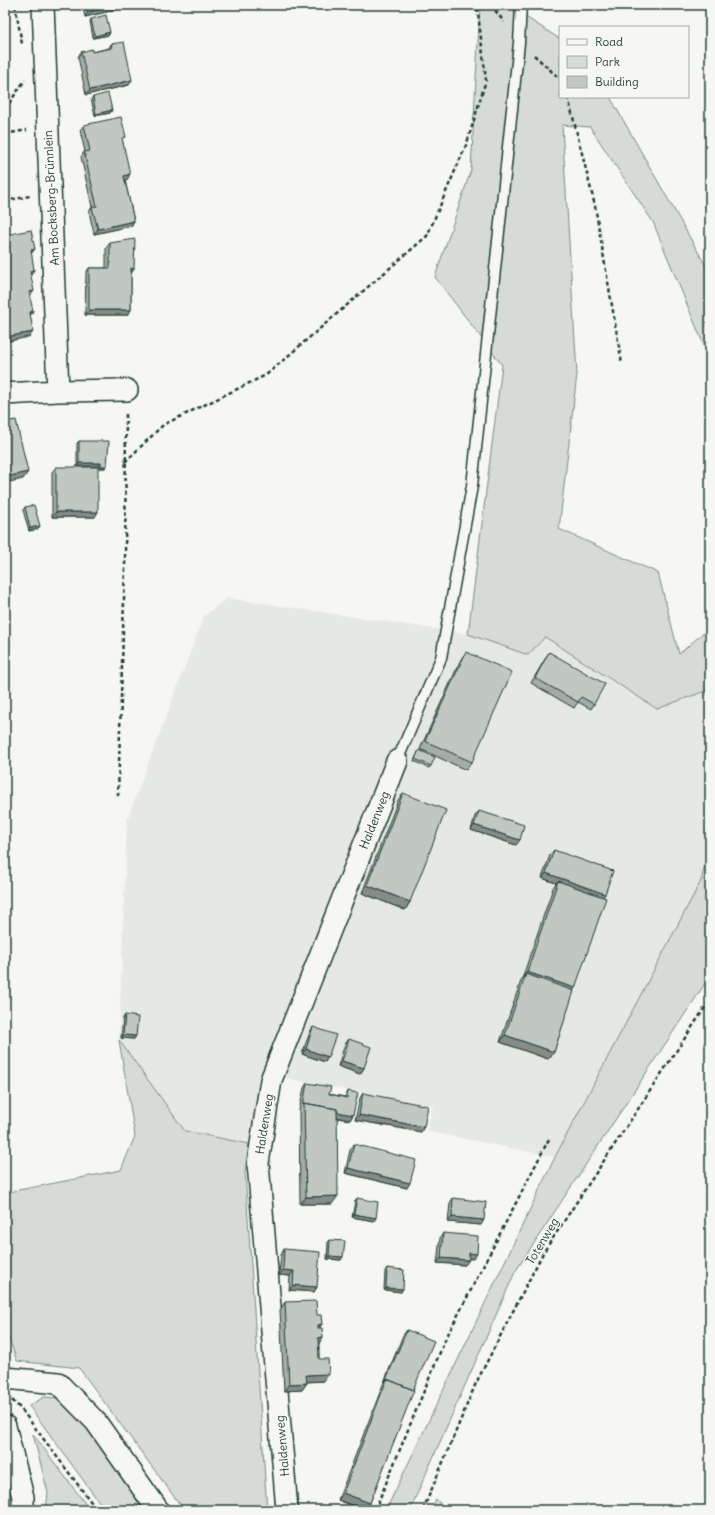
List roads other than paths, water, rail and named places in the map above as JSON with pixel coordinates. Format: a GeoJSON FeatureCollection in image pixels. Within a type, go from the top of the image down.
{"type":"FeatureCollection","features":[{"type":"Feature","properties":{"kind":"street","name":"Am Bocksberg-Brünnlein"},"geometry":{"type":"LineString","coordinates":[[43,5],[58,391]]}},
{"type":"Feature","properties":{"kind":"street"},"geometry":{"type":"LineString","coordinates":[[5,394],[58,391],[127,390]]}},
{"type":"Feature","properties":{"kind":"street","name":"Haldenweg"},"geometry":{"type":"LineString","coordinates":[[287,1510],[258,1163],[271,1080],[397,761]]}},
{"type":"Feature","properties":{"kind":"street"},"geometry":{"type":"LineString","coordinates":[[5,1378],[58,1383],[96,1422],[158,1510]]}},
{"type":"Feature","properties":{"kind":"street"},"geometry":{"type":"LineString","coordinates":[[5,1426],[23,1504]]}},
{"type":"Feature","properties":{"kind":"lane"},"geometry":{"type":"LineString","coordinates":[[397,761],[441,658],[472,486],[519,43],[521,5]]}}]}
